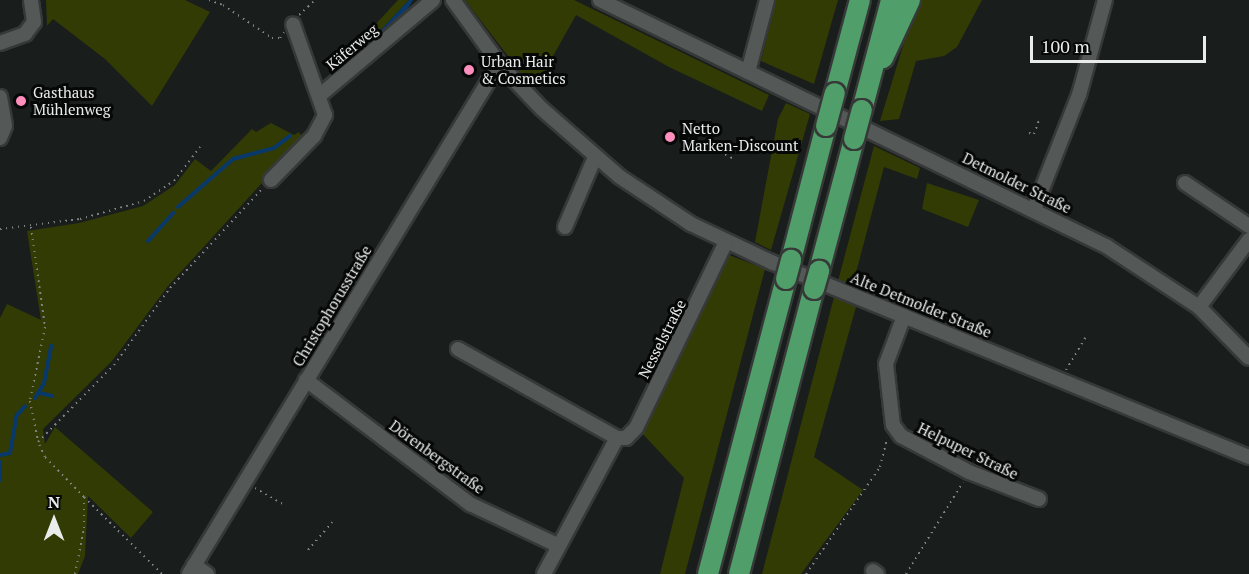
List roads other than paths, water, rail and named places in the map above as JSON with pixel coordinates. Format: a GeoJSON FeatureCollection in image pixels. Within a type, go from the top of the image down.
{"type":"FeatureCollection","features":[{"type":"Feature","properties":{"kind":"highway"},"geometry":{"type":"LineString","coordinates":[[739,574],[891,0]]}},
{"type":"Feature","properties":{"kind":"highway"},"geometry":{"type":"LineString","coordinates":[[867,89],[910,0]]}},
{"type":"Feature","properties":{"kind":"highway"},"geometry":{"type":"LineString","coordinates":[[708,574],[859,3]]}},
{"type":"Feature","properties":{"kind":"street"},"geometry":{"type":"LineString","coordinates":[[0,43],[24,34],[34,22],[31,0]]}},
{"type":"Feature","properties":{"kind":"street","name":"Käferweg"},"geometry":{"type":"LineString","coordinates":[[319,96],[433,0]]}},
{"type":"Feature","properties":{"kind":"street","name":"Alte Detmolder Straße"},"geometry":{"type":"LineString","coordinates":[[453,0],[501,66],[595,157],[673,213],[726,242],[1249,457]]}},
{"type":"Feature","properties":{"kind":"street","name":"Detmolder Straße"},"geometry":{"type":"LineString","coordinates":[[600,0],[1034,209],[1123,256],[1199,307],[1249,358]]}},
{"type":"Feature","properties":{"kind":"street"},"geometry":{"type":"LineString","coordinates":[[748,72],[766,0]]}},
{"type":"Feature","properties":{"kind":"street"},"geometry":{"type":"LineString","coordinates":[[1034,209],[1076,103],[1105,0]]}},
{"type":"Feature","properties":{"kind":"street"},"geometry":{"type":"LineString","coordinates":[[271,180],[321,126],[325,109],[293,24]]}},
{"type":"Feature","properties":{"kind":"street","name":"Christophorusstraße"},"geometry":{"type":"LineString","coordinates":[[191,570],[492,75],[501,66]]}},
{"type":"Feature","properties":{"kind":"street"},"geometry":{"type":"LineString","coordinates":[[0,97],[5,126],[0,138]]}},
{"type":"Feature","properties":{"kind":"street"},"geometry":{"type":"LineString","coordinates":[[565,227],[595,157]]}},
{"type":"Feature","properties":{"kind":"street"},"geometry":{"type":"LineString","coordinates":[[1185,183],[1249,226]]}},
{"type":"Feature","properties":{"kind":"street"},"geometry":{"type":"LineString","coordinates":[[1199,307],[1249,240]]}},
{"type":"Feature","properties":{"kind":"street","name":"Nesselstraße"},"geometry":{"type":"LineString","coordinates":[[544,574],[557,545],[616,438],[626,438],[636,428],[726,242]]}},
{"type":"Feature","properties":{"kind":"street","name":"Helpuper Straße"},"geometry":{"type":"LineString","coordinates":[[904,316],[886,364],[893,425],[909,442],[969,472],[1040,499]]}},
{"type":"Feature","properties":{"kind":"street"},"geometry":{"type":"LineString","coordinates":[[458,349],[616,438]]}},
{"type":"Feature","properties":{"kind":"street","name":"Dörenbergstraße"},"geometry":{"type":"LineString","coordinates":[[306,380],[470,504],[557,545]]}},
{"type":"Feature","properties":{"kind":"street"},"geometry":{"type":"LineString","coordinates":[[191,570],[207,574]]}},
{"type":"Feature","properties":{"kind":"water"},"geometry":{"type":"Polygon","coordinates":[[[409,0],[413,0],[407,10],[326,85],[321,84],[367,45],[409,0]]]}},
{"type":"Feature","properties":{"kind":"waterway"},"geometry":{"type":"LineString","coordinates":[[178,207],[233,159],[274,148],[290,136]]}},
{"type":"Feature","properties":{"kind":"waterway"},"geometry":{"type":"LineString","coordinates":[[148,241],[173,213]]}},
{"type":"Feature","properties":{"kind":"waterway"},"geometry":{"type":"LineString","coordinates":[[35,398],[44,383],[51,346]]}},
{"type":"Feature","properties":{"kind":"waterway"},"geometry":{"type":"LineString","coordinates":[[40,393],[52,396]]}},
{"type":"Feature","properties":{"kind":"waterway"},"geometry":{"type":"LineString","coordinates":[[0,455],[10,453],[17,415],[25,406]]}},
{"type":"Feature","properties":{"kind":"waterway"},"geometry":{"type":"LineString","coordinates":[[0,462],[0,480]]}},
{"type":"Feature","properties":{"kind":"place","name":"Urban Hair & Cosmetics"},"geometry":{"type":"Point","coordinates":[469,70]}},
{"type":"Feature","properties":{"kind":"place","name":"Gasthaus Mühlenweg"},"geometry":{"type":"Point","coordinates":[21,101]}},
{"type":"Feature","properties":{"kind":"place","name":"Netto Marken-Discount"},"geometry":{"type":"Point","coordinates":[670,137]}}]}
